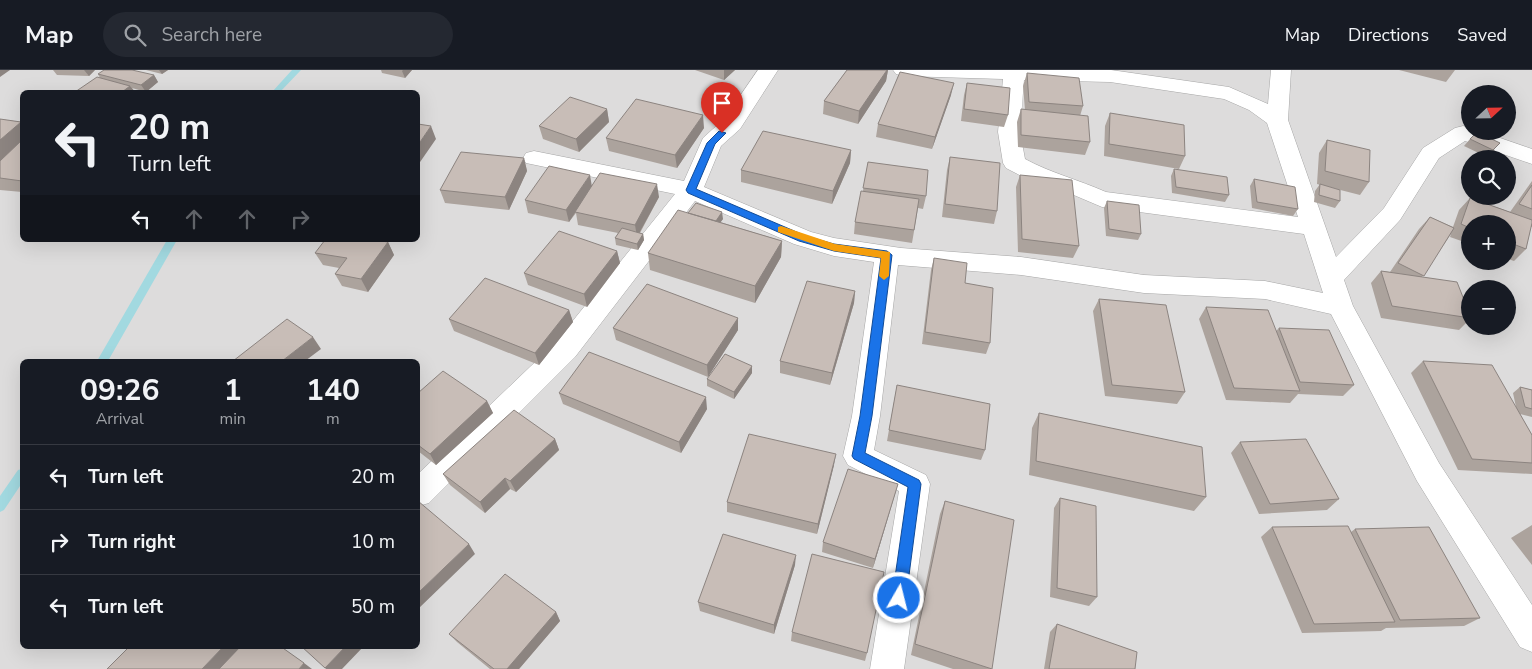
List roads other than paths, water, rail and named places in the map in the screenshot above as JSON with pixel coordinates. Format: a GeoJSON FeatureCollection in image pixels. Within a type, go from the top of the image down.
{"type":"FeatureCollection","features":[{"type":"Feature","properties":{"kind":"street"},"geometry":{"type":"LineString","coordinates":[[420,491],[517,394],[565,350],[691,190],[711,143],[732,124],[768,70]]}},
{"type":"Feature","properties":{"kind":"street"},"geometry":{"type":"LineString","coordinates":[[903,70],[1014,73],[1077,72],[1110,76],[1229,93],[1256,105],[1277,120]]}},
{"type":"Feature","properties":{"kind":"street"},"geometry":{"type":"LineString","coordinates":[[1281,70],[1277,120],[1340,306],[1428,472],[1532,635]]}},
{"type":"Feature","properties":{"kind":"street"},"geometry":{"type":"LineString","coordinates":[[1014,73],[1009,132],[1014,162],[1037,175],[1070,185],[1102,199],[1247,220],[1312,227]]}},
{"type":"Feature","properties":{"kind":"street"},"geometry":{"type":"LineString","coordinates":[[1331,278],[1392,214],[1431,153],[1463,133],[1532,157]]}},
{"type":"Feature","properties":{"kind":"street"},"geometry":{"type":"LineString","coordinates":[[534,158],[691,190],[803,238],[834,247],[887,255],[1021,266],[1144,284],[1265,290],[1340,306]]}},
{"type":"Feature","properties":{"kind":"street"},"geometry":{"type":"LineString","coordinates":[[887,255],[866,416],[858,456],[914,484],[887,669]]}},
{"type":"Feature","properties":{"kind":"waterway"},"geometry":{"type":"LineString","coordinates":[[278,90],[297,70]]}},
{"type":"Feature","properties":{"kind":"waterway"},"geometry":{"type":"LineString","coordinates":[[103,359],[171,242]]}},
{"type":"Feature","properties":{"kind":"waterway"},"geometry":{"type":"LineString","coordinates":[[0,506],[20,477]]}}]}
